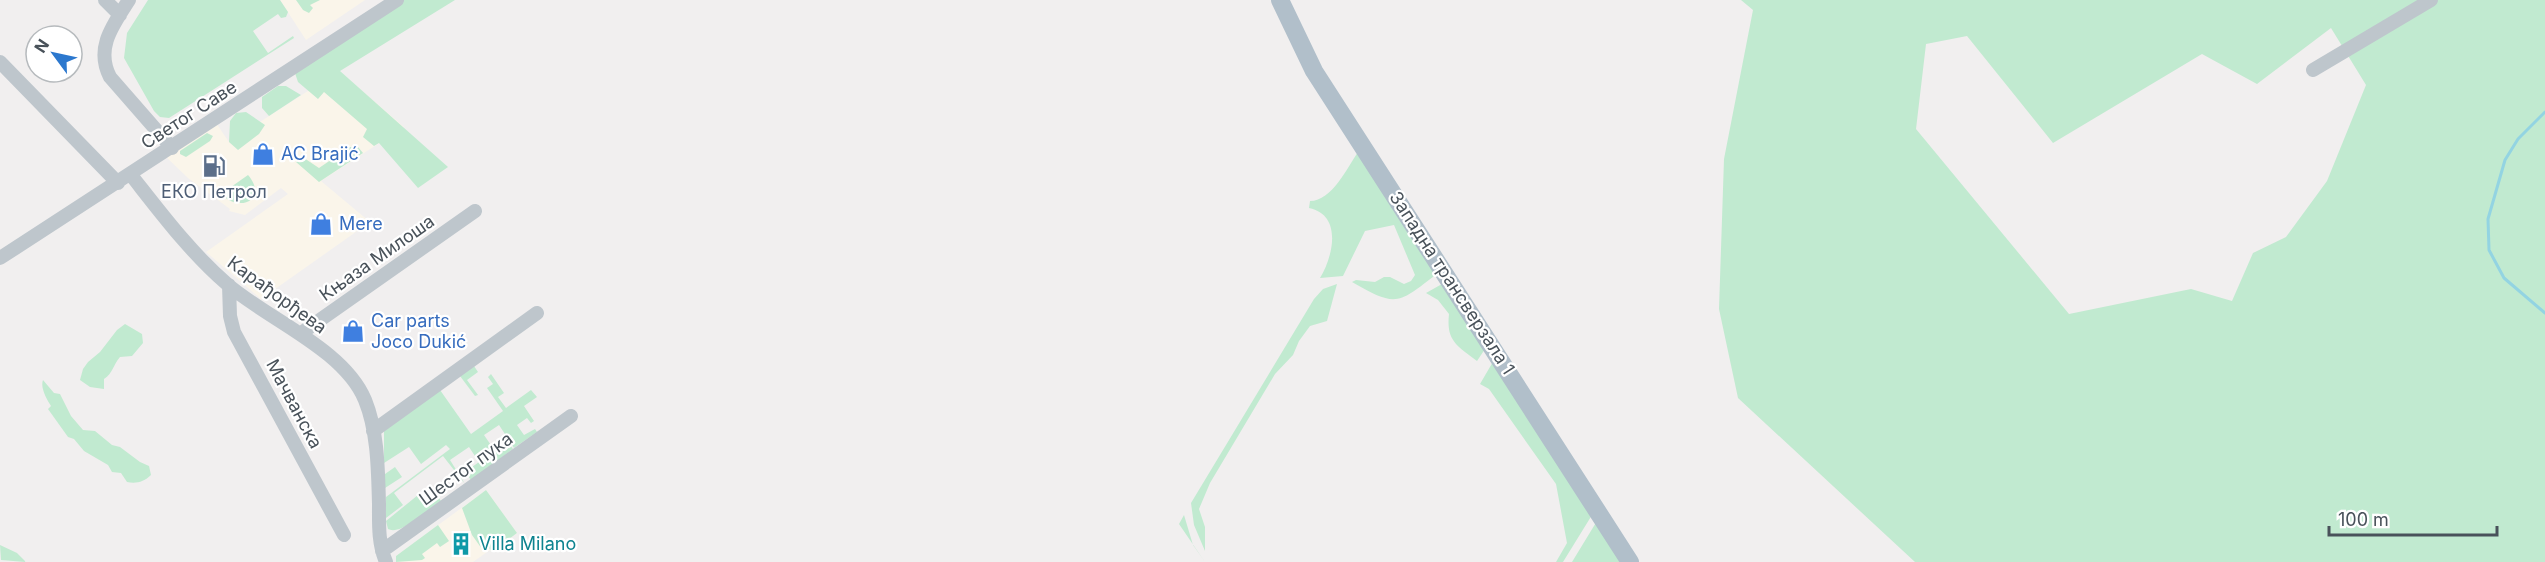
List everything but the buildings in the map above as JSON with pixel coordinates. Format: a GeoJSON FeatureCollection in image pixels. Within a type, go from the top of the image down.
{"type":"FeatureCollection","features":[{"type":"Feature","properties":{"kind":"main road","name":"Западна трансверзала 1"},"geometry":{"type":"LineString","coordinates":[[1280,0],[1296,37],[1321,81],[1630,562]]}},
{"type":"Feature","properties":{"kind":"street"},"geometry":{"type":"LineString","coordinates":[[105,0],[120,15]]}},
{"type":"Feature","properties":{"kind":"street"},"geometry":{"type":"LineString","coordinates":[[129,0],[109,32],[103,50],[104,67],[110,77],[172,148]]}},
{"type":"Feature","properties":{"kind":"street","name":"Светог Саве"},"geometry":{"type":"LineString","coordinates":[[0,258],[397,0]]}},
{"type":"Feature","properties":{"kind":"street"},"geometry":{"type":"LineString","coordinates":[[2313,70],[2431,0]]}},
{"type":"Feature","properties":{"kind":"street"},"geometry":{"type":"LineString","coordinates":[[0,62],[118,183]]}},
{"type":"Feature","properties":{"kind":"street","name":"Карађорђева"},"geometry":{"type":"LineString","coordinates":[[131,175],[183,240],[229,285],[327,355],[357,385],[365,399],[373,431],[378,474],[380,543],[384,557]]}},
{"type":"Feature","properties":{"kind":"street","name":"Књаза Милоша"},"geometry":{"type":"LineString","coordinates":[[300,334],[475,211]]}},
{"type":"Feature","properties":{"kind":"street","name":"Мачванска"},"geometry":{"type":"LineString","coordinates":[[229,285],[230,316],[234,332],[344,535]]}},
{"type":"Feature","properties":{"kind":"street"},"geometry":{"type":"LineString","coordinates":[[373,431],[537,313]]}},
{"type":"Feature","properties":{"kind":"street","name":"Шестог пука"},"geometry":{"type":"LineString","coordinates":[[384,557],[571,416]]}},
{"type":"Feature","properties":{"kind":"shaded area"},"geometry":{"type":"Polygon","coordinates":[[[280,0],[365,0],[306,40],[280,0]]]}},
{"type":"Feature","properties":{"kind":"shaded area"},"geometry":{"type":"Polygon","coordinates":[[[339,71],[404,127],[321,181],[370,222],[261,299],[206,252],[288,194],[281,188],[245,215],[229,211],[230,209],[188,178],[163,154],[214,120],[229,142],[339,71]]]}},
{"type":"Feature","properties":{"kind":"shaded area"},"geometry":{"type":"Polygon","coordinates":[[[486,490],[517,533],[492,552],[490,550],[473,562],[396,562],[396,556],[486,490]]]}},
{"type":"Feature","properties":{"kind":"green space"},"geometry":{"type":"Polygon","coordinates":[[[148,0],[280,0],[288,12],[286,17],[281,18],[278,14],[253,31],[268,53],[293,36],[294,38],[169,118],[160,117],[154,111],[124,58],[127,33],[148,0]]]}},
{"type":"Feature","properties":{"kind":"green space"},"geometry":{"type":"Polygon","coordinates":[[[296,0],[320,0],[310,5],[313,8],[309,13],[303,10],[296,0]]]}},
{"type":"Feature","properties":{"kind":"green space"},"geometry":{"type":"Polygon","coordinates":[[[401,0],[455,0],[340,71],[448,167],[418,188],[379,143],[374,146],[363,137],[367,129],[324,92],[318,99],[298,82],[294,70],[401,0]]]}},
{"type":"Feature","properties":{"kind":"green space"},"geometry":{"type":"Polygon","coordinates":[[[1741,0],[2545,0],[2545,562],[1915,562],[1738,398],[1719,309],[1724,159],[1753,10],[1741,0]],[[2331,28],[2257,84],[2202,54],[2053,143],[1967,36],[1926,44],[1916,129],[2069,314],[2191,289],[2232,301],[2253,253],[2286,237],[2327,181],[2366,85],[2331,28]]]}},
{"type":"Feature","properties":{"kind":"green space"},"geometry":{"type":"Polygon","coordinates":[[[278,86],[286,86],[301,95],[269,116],[262,108],[262,97],[278,86]]]}},
{"type":"Feature","properties":{"kind":"green space"},"geometry":{"type":"Polygon","coordinates":[[[246,112],[265,125],[259,134],[238,150],[229,142],[230,121],[236,113],[246,112]]]}},
{"type":"Feature","properties":{"kind":"green space"},"geometry":{"type":"Polygon","coordinates":[[[207,133],[213,136],[210,141],[186,157],[180,154],[180,151],[207,133]]]}},
{"type":"Feature","properties":{"kind":"green space"},"geometry":{"type":"Polygon","coordinates":[[[350,147],[358,147],[363,153],[319,182],[296,162],[304,158],[319,168],[350,147]]]}},
{"type":"Feature","properties":{"kind":"green space"},"geometry":{"type":"Polygon","coordinates":[[[1358,152],[1438,273],[1414,291],[1397,299],[1379,296],[1352,282],[1356,280],[1375,282],[1384,277],[1390,277],[1404,284],[1411,281],[1415,275],[1394,225],[1365,231],[1343,276],[1320,278],[1329,259],[1331,228],[1327,219],[1320,212],[1309,208],[1310,201],[1318,200],[1332,190],[1358,152]]]}},
{"type":"Feature","properties":{"kind":"green space"},"geometry":{"type":"Polygon","coordinates":[[[248,175],[255,190],[250,201],[236,203],[221,194],[248,175]]]}},
{"type":"Feature","properties":{"kind":"green space"},"geometry":{"type":"Polygon","coordinates":[[[1337,284],[1327,321],[1310,326],[1299,341],[1293,355],[1275,374],[1210,483],[1199,509],[1205,527],[1205,551],[1194,525],[1191,503],[1314,299],[1323,289],[1337,284]]]}},
{"type":"Feature","properties":{"kind":"green space"},"geometry":{"type":"Polygon","coordinates":[[[1442,284],[1485,349],[1477,361],[1454,342],[1449,331],[1449,314],[1438,300],[1426,293],[1442,284]]]}},
{"type":"Feature","properties":{"kind":"green space"},"geometry":{"type":"Polygon","coordinates":[[[125,324],[142,334],[143,343],[132,356],[120,357],[104,379],[104,389],[90,387],[80,380],[83,369],[125,324]]]}},
{"type":"Feature","properties":{"kind":"green space"},"geometry":{"type":"Polygon","coordinates":[[[1494,360],[1592,515],[1563,562],[1556,562],[1567,543],[1556,484],[1489,389],[1480,384],[1494,360]]]}},
{"type":"Feature","properties":{"kind":"green space"},"geometry":{"type":"Polygon","coordinates":[[[474,366],[478,372],[467,380],[478,395],[475,396],[460,376],[474,366]]]}},
{"type":"Feature","properties":{"kind":"green space"},"geometry":{"type":"Polygon","coordinates":[[[491,374],[504,393],[498,397],[506,408],[531,390],[537,397],[524,406],[534,421],[531,423],[527,418],[517,425],[524,435],[535,429],[537,432],[514,448],[499,425],[484,435],[495,451],[508,442],[513,449],[471,480],[465,472],[479,462],[469,447],[450,460],[465,484],[443,456],[394,493],[403,505],[386,518],[386,497],[450,449],[446,445],[421,464],[409,447],[384,463],[384,431],[440,390],[471,434],[503,411],[487,388],[493,384],[488,377],[491,374]]]}},
{"type":"Feature","properties":{"kind":"green space"},"geometry":{"type":"Polygon","coordinates":[[[43,380],[54,393],[60,394],[71,416],[83,430],[95,431],[112,445],[120,447],[149,466],[151,475],[140,482],[127,482],[121,473],[112,472],[108,465],[84,451],[74,439],[68,437],[48,409],[51,406],[43,390],[43,380]]]}},
{"type":"Feature","properties":{"kind":"green space"},"geometry":{"type":"Polygon","coordinates":[[[395,467],[402,477],[385,488],[385,474],[395,467]]]}},
{"type":"Feature","properties":{"kind":"green space"},"geometry":{"type":"Polygon","coordinates":[[[433,489],[441,501],[400,529],[388,529],[386,521],[418,495],[420,499],[433,489]]]}},
{"type":"Feature","properties":{"kind":"green space"},"geometry":{"type":"Polygon","coordinates":[[[486,490],[517,533],[492,552],[487,545],[482,549],[472,535],[462,508],[486,490]]]}},
{"type":"Feature","properties":{"kind":"green space"},"geometry":{"type":"Polygon","coordinates":[[[1184,515],[1193,544],[1179,524],[1184,515]]]}},
{"type":"Feature","properties":{"kind":"green space"},"geometry":{"type":"Polygon","coordinates":[[[1597,521],[1623,562],[1572,562],[1597,521]]]}},
{"type":"Feature","properties":{"kind":"green space"},"geometry":{"type":"Polygon","coordinates":[[[438,525],[449,541],[440,547],[437,543],[422,554],[425,558],[422,560],[396,562],[396,556],[438,525]]]}},
{"type":"Feature","properties":{"kind":"green space"},"geometry":{"type":"Polygon","coordinates":[[[0,545],[17,553],[26,562],[1,560],[0,545]]]}},
{"type":"Feature","properties":{"kind":"waterway"},"geometry":{"type":"LineString","coordinates":[[2545,112],[2518,139],[2505,160],[2488,219],[2489,250],[2504,278],[2545,313]]}},
{"type":"Feature","properties":{"kind":"place","name":"AC Brajić"},"geometry":{"type":"Point","coordinates":[263,154]}},
{"type":"Feature","properties":{"kind":"place","name":"ЕКО Петрол"},"geometry":{"type":"Point","coordinates":[214,166]}},
{"type":"Feature","properties":{"kind":"place","name":"Mere"},"geometry":{"type":"Point","coordinates":[321,224]}},
{"type":"Feature","properties":{"kind":"place","name":"Car parts Joco Dukić"},"geometry":{"type":"Point","coordinates":[353,331]}},
{"type":"Feature","properties":{"kind":"place","name":"Villa Milano"},"geometry":{"type":"Point","coordinates":[461,544]}}]}
